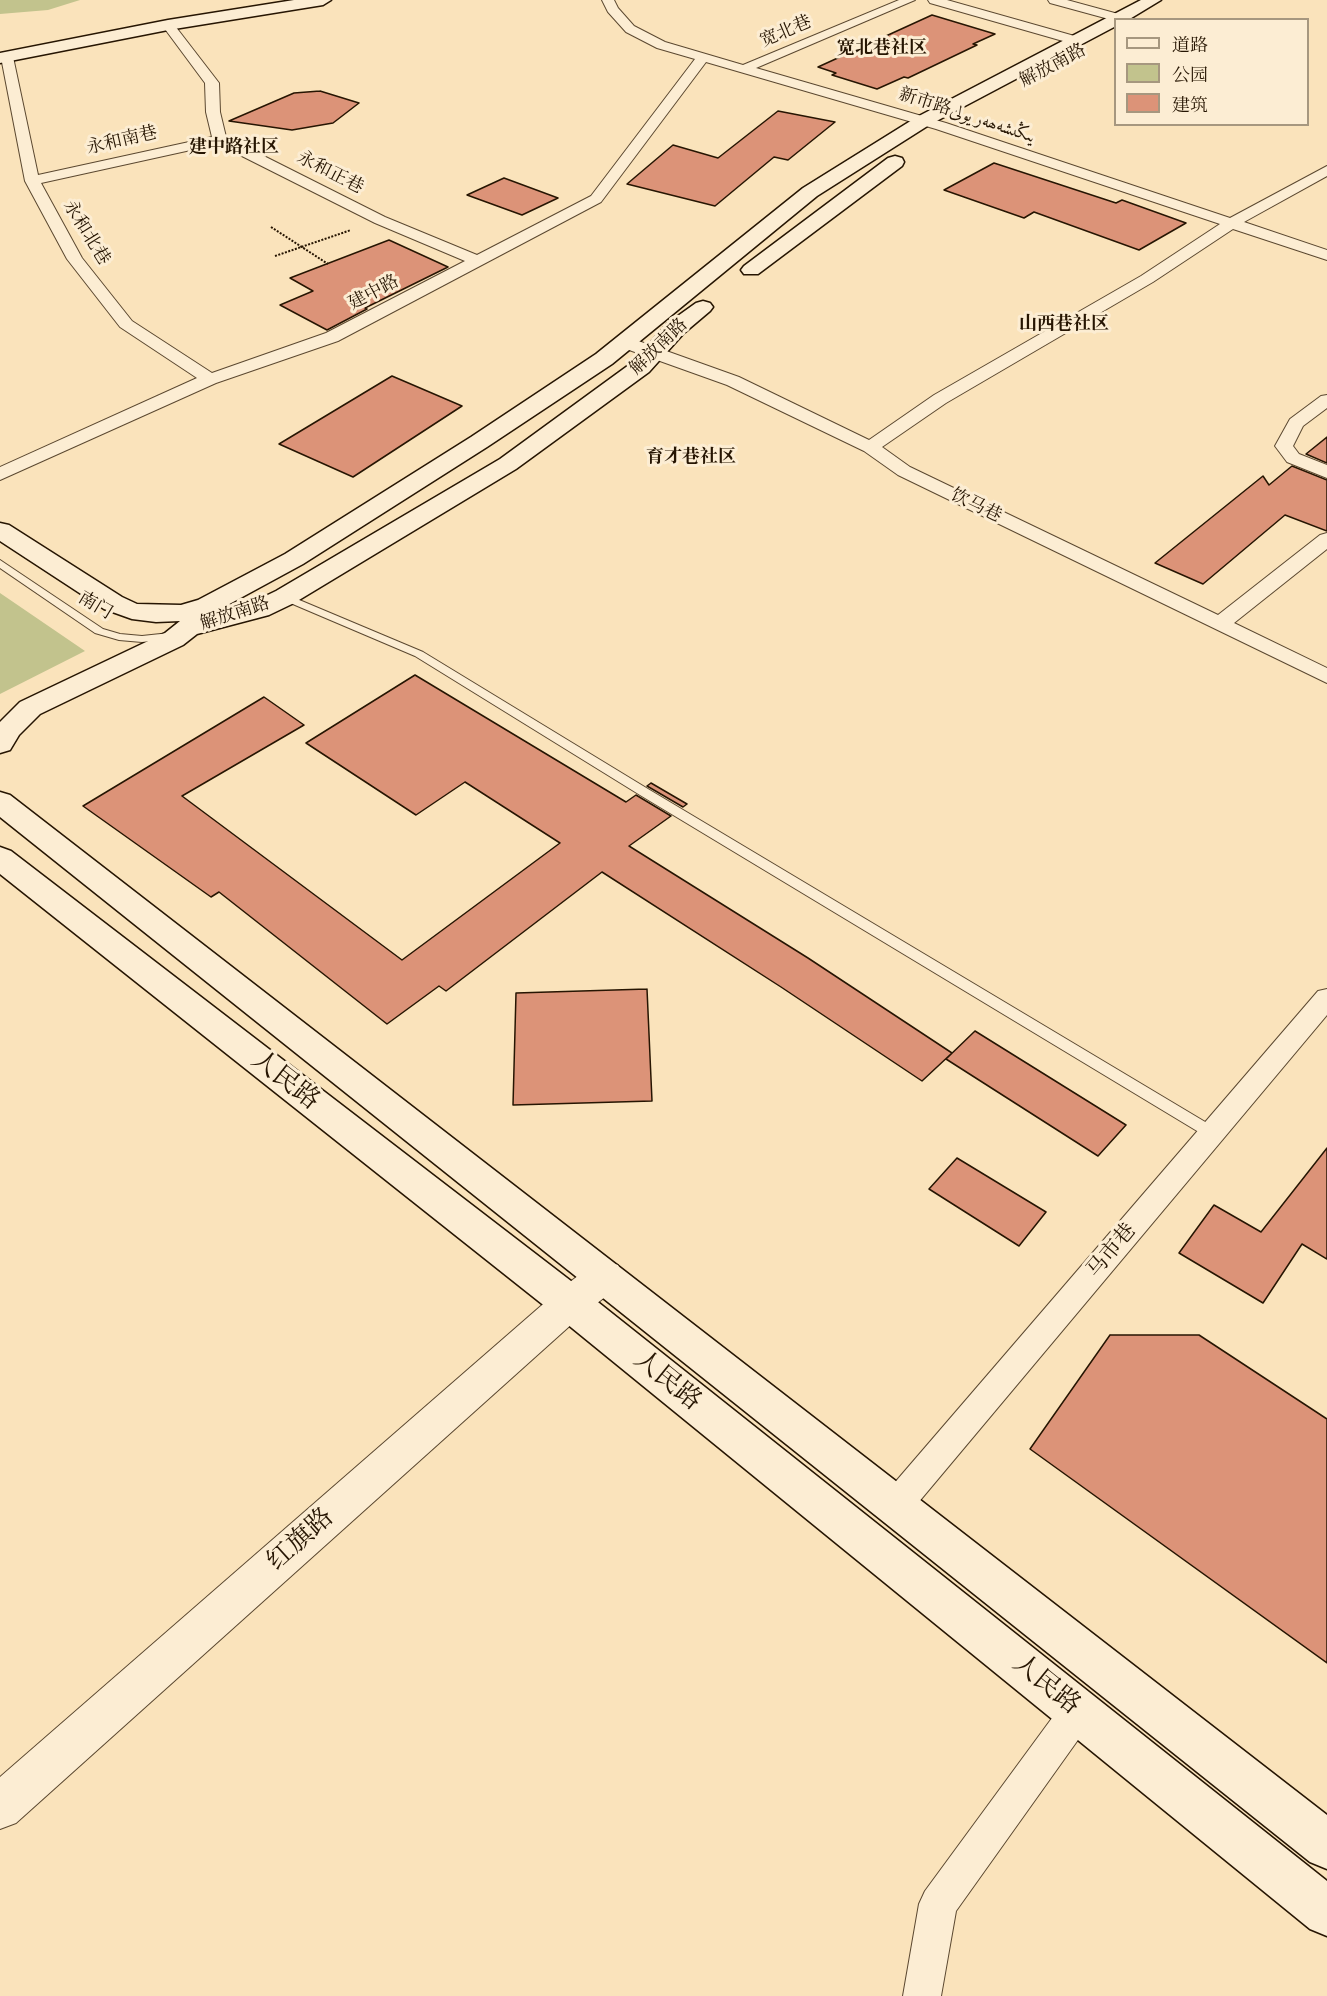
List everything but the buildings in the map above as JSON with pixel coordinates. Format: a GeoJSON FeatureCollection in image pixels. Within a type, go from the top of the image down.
{"type":"FeatureCollection","features":[{"type":"Feature","properties":{"kind":"main road"},"geometry":{"type":"LineString","coordinates":[[4,57],[168,25],[323,0]]}},
{"type":"Feature","properties":{"kind":"main road","name":"解放南路"},"geometry":{"type":"LineString","coordinates":[[1131,18],[1162,2]]}},
{"type":"Feature","properties":{"kind":"main road","name":"解放南路"},"geometry":{"type":"LineString","coordinates":[[1143,18],[1162,2]]}},
{"type":"Feature","properties":{"kind":"main road","name":"解放南路"},"geometry":{"type":"LineString","coordinates":[[737,281],[932,124],[1074,40],[1114,26]]}},
{"type":"Feature","properties":{"kind":"main road","name":"解放南路"},"geometry":{"type":"LineString","coordinates":[[0,530],[113,603],[132,611],[156,614],[182,613],[207,606],[294,559],[479,442],[604,359],[810,192],[1114,27]]}},
{"type":"Feature","properties":{"kind":"main road","name":"解放南路"},"geometry":{"type":"LineString","coordinates":[[185,629],[260,609],[285,597],[508,464],[641,367],[676,328],[719,295]]}},
{"type":"Feature","properties":{"kind":"main road","name":"解放南路"},"geometry":{"type":"LineString","coordinates":[[0,744],[8,730],[30,708],[174,639],[228,595]]}},
{"type":"Feature","properties":{"kind":"main road"},"geometry":{"type":"LineString","coordinates":[[113,603],[146,621],[185,629]]}},
{"type":"Feature","properties":{"kind":"main road","name":"人民路"},"geometry":{"type":"LineString","coordinates":[[7,804],[1327,1845]]}},
{"type":"Feature","properties":{"kind":"main road","name":"人民路"},"geometry":{"type":"LineString","coordinates":[[2,863],[570,1303],[1327,1912]]}},
{"type":"Feature","properties":{"kind":"street","name":"新市路يىڭىشەھەر يولى"},"geometry":{"type":"LineString","coordinates":[[608,0],[612,9],[630,29],[661,45],[932,124],[1327,255]]}},
{"type":"Feature","properties":{"kind":"street","name":"宽北巷"},"geometry":{"type":"LineString","coordinates":[[744,69],[909,0]]}},
{"type":"Feature","properties":{"kind":"street"},"geometry":{"type":"LineString","coordinates":[[934,0],[1074,40]]}},
{"type":"Feature","properties":{"kind":"street"},"geometry":{"type":"LineString","coordinates":[[1054,0],[1114,24]]}},
{"type":"Feature","properties":{"kind":"street"},"geometry":{"type":"LineString","coordinates":[[168,25],[212,83],[213,112],[220,139]]}},
{"type":"Feature","properties":{"kind":"street","name":"永和北巷"},"geometry":{"type":"LineString","coordinates":[[4,57],[32,181],[75,259],[126,324],[210,379]]}},
{"type":"Feature","properties":{"kind":"street","name":"建中路"},"geometry":{"type":"LineString","coordinates":[[0,474],[210,379],[332,337],[596,199],[703,57]]}},
{"type":"Feature","properties":{"kind":"street","name":"永和南巷"},"geometry":{"type":"LineString","coordinates":[[32,181],[220,139]]}},
{"type":"Feature","properties":{"kind":"street","name":"永和正巷"},"geometry":{"type":"LineString","coordinates":[[220,139],[380,220],[477,261]]}},
{"type":"Feature","properties":{"kind":"street"},"geometry":{"type":"LineString","coordinates":[[870,447],[940,399],[1147,279],[1232,223],[1327,170]]}},
{"type":"Feature","properties":{"kind":"street","name":"饮马巷"},"geometry":{"type":"LineString","coordinates":[[624,342],[733,381],[870,447],[904,471],[1327,676]]}},
{"type":"Feature","properties":{"kind":"street"},"geometry":{"type":"LineString","coordinates":[[1327,400],[1296,423],[1284,446],[1293,458],[1327,472]]}},
{"type":"Feature","properties":{"kind":"street"},"geometry":{"type":"LineString","coordinates":[[1220,624],[1327,539]]}},
{"type":"Feature","properties":{"kind":"street","name":"马市巷"},"geometry":{"type":"LineString","coordinates":[[897,1505],[1327,998]]}},
{"type":"Feature","properties":{"kind":"street","name":"红旗路"},"geometry":{"type":"LineString","coordinates":[[0,1807],[570,1303],[605,1276]]}},
{"type":"Feature","properties":{"kind":"street"},"geometry":{"type":"LineString","coordinates":[[922,1996],[938,1904],[1078,1711]]}},
{"type":"Feature","properties":{"kind":"lane","name":"南门"},"geometry":{"type":"LineString","coordinates":[[0,563],[99,631],[119,637],[142,639],[167,638],[185,629]]}},
{"type":"Feature","properties":{"kind":"lane"},"geometry":{"type":"LineString","coordinates":[[285,597],[420,654],[644,792],[1212,1133]]}},
{"type":"Feature","properties":{"kind":"path"},"geometry":{"type":"LineString","coordinates":[[271,227],[328,264]]}},
{"type":"Feature","properties":{"kind":"path"},"geometry":{"type":"LineString","coordinates":[[275,256],[352,230]]}},
{"type":"Feature","properties":{"kind":"green space"},"geometry":{"type":"Polygon","coordinates":[[[0,0],[80,0],[48,10],[0,14],[0,0]]]}},
{"type":"Feature","properties":{"kind":"green space"},"geometry":{"type":"Polygon","coordinates":[[[0,593],[85,651],[0,694],[0,593]]]}},
{"type":"Feature","properties":{"kind":"district","name":"宽北巷社区"},"geometry":{"type":"Point","coordinates":[882,49]}},
{"type":"Feature","properties":{"kind":"district","name":"建中路社区"},"geometry":{"type":"Point","coordinates":[234,148]}},
{"type":"Feature","properties":{"kind":"district","name":"山西巷社区"},"geometry":{"type":"Point","coordinates":[1064,325]}},
{"type":"Feature","properties":{"kind":"district","name":"育才巷社区"},"geometry":{"type":"Point","coordinates":[691,458]}}]}
